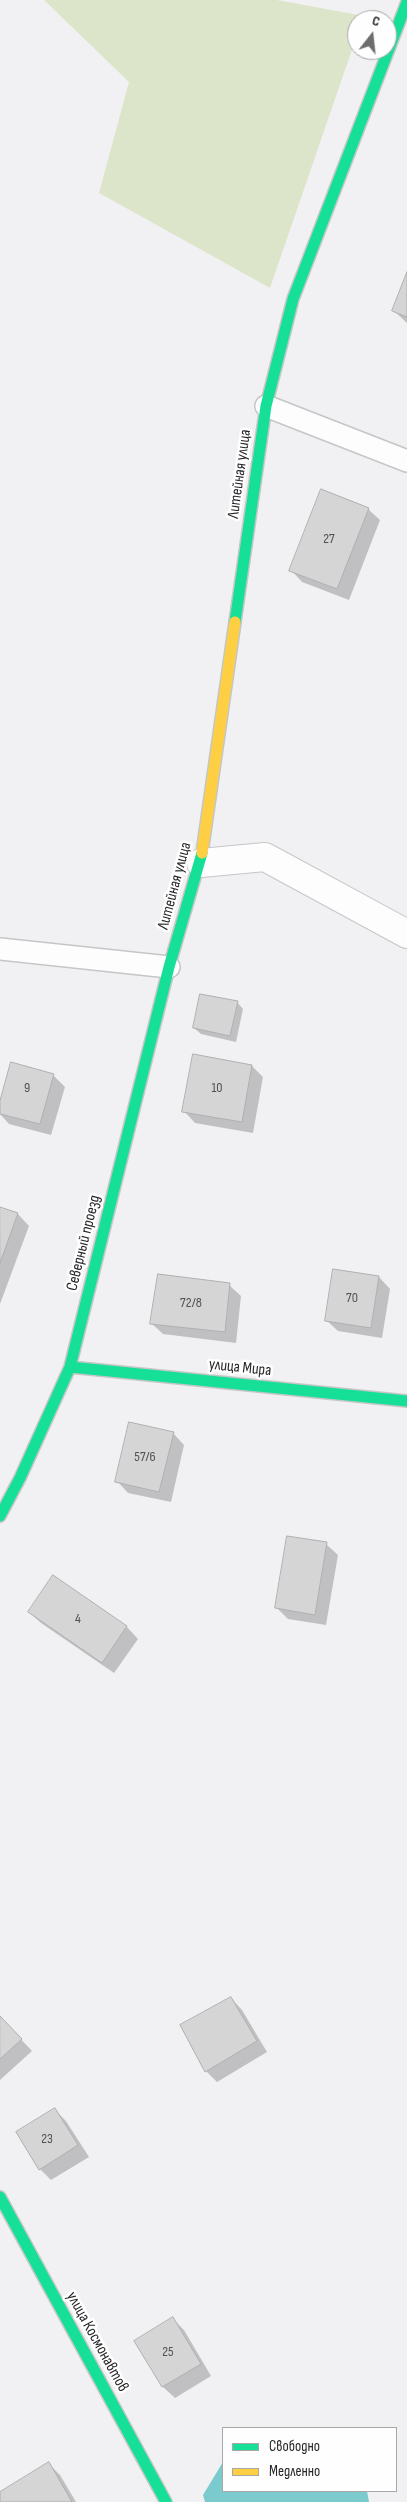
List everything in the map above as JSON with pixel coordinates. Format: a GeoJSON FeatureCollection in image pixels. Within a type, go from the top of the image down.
{"type":"FeatureCollection","features":[{"type":"Feature","properties":{"kind":"street","name":"Литейная улица"},"geometry":{"type":"LineString","coordinates":[[169,966],[201,863],[266,406],[292,299],[407,2]]}},
{"type":"Feature","properties":{"kind":"street"},"geometry":{"type":"LineString","coordinates":[[201,863],[265,857],[407,934]]}},
{"type":"Feature","properties":{"kind":"street","name":"Северный проезд"},"geometry":{"type":"LineString","coordinates":[[0,1516],[20,1478],[70,1367],[169,966]]}},
{"type":"Feature","properties":{"kind":"street","name":"улица Мира"},"geometry":{"type":"LineString","coordinates":[[70,1367],[407,1401]]}},
{"type":"Feature","properties":{"kind":"street","name":"улица Космонавтов"},"geometry":{"type":"LineString","coordinates":[[0,2197],[166,2502]]}},
{"type":"Feature","properties":{"kind":"lane"},"geometry":{"type":"LineString","coordinates":[[266,406],[407,461]]}},
{"type":"Feature","properties":{"kind":"lane"},"geometry":{"type":"LineString","coordinates":[[0,949],[169,966]]}},
{"type":"Feature","properties":{"kind":"green space"},"geometry":{"type":"Polygon","coordinates":[[[44,0],[277,0],[347,13],[348,60],[270,288],[99,193],[129,82],[44,0]]]}},
{"type":"Feature","properties":{"kind":"water"},"geometry":{"type":"Polygon","coordinates":[[[222,2464],[222,2492],[367,2492],[369,2502],[205,2502],[203,2495],[222,2464]]]}},
{"type":"Feature","properties":{"kind":"building"},"geometry":{"type":"Polygon","coordinates":[[[407,272],[407,317],[392,311],[407,272]]]}},
{"type":"Feature","properties":{"kind":"building"},"geometry":{"type":"Polygon","coordinates":[[[321,489],[369,508],[337,589],[289,571],[321,489]]]}},
{"type":"Feature","properties":{"kind":"building"},"geometry":{"type":"Polygon","coordinates":[[[200,994],[238,1001],[230,1036],[193,1028],[200,994]]]}},
{"type":"Feature","properties":{"kind":"building"},"geometry":{"type":"Polygon","coordinates":[[[193,1054],[252,1065],[242,1122],[182,1112],[193,1054]]]}},
{"type":"Feature","properties":{"kind":"building"},"geometry":{"type":"Polygon","coordinates":[[[11,1062],[54,1074],[40,1124],[0,1114],[0,1101],[11,1062]]]}},
{"type":"Feature","properties":{"kind":"building"},"geometry":{"type":"Polygon","coordinates":[[[0,1207],[18,1213],[0,1263],[0,1207]]]}},
{"type":"Feature","properties":{"kind":"building"},"geometry":{"type":"Polygon","coordinates":[[[333,1269],[379,1276],[371,1328],[325,1321],[333,1269]]]}},
{"type":"Feature","properties":{"kind":"building"},"geometry":{"type":"Polygon","coordinates":[[[158,1274],[230,1283],[225,1332],[150,1324],[158,1274]]]}},
{"type":"Feature","properties":{"kind":"building"},"geometry":{"type":"Polygon","coordinates":[[[129,1422],[174,1432],[159,1492],[115,1482],[129,1422]]]}},
{"type":"Feature","properties":{"kind":"building"},"geometry":{"type":"Polygon","coordinates":[[[287,1536],[327,1542],[315,1615],[275,1608],[287,1536]]]}},
{"type":"Feature","properties":{"kind":"building"},"geometry":{"type":"Polygon","coordinates":[[[53,1575],[127,1626],[102,1663],[28,1612],[53,1575]]]}},
{"type":"Feature","properties":{"kind":"building"},"geometry":{"type":"Polygon","coordinates":[[[231,1997],[257,2041],[205,2072],[180,2025],[231,1997]]]}},
{"type":"Feature","properties":{"kind":"building"},"geometry":{"type":"Polygon","coordinates":[[[0,2016],[22,2039],[0,2059],[0,2016]]]}},
{"type":"Feature","properties":{"kind":"building"},"geometry":{"type":"Polygon","coordinates":[[[55,2108],[78,2145],[39,2170],[16,2132],[55,2108]]]}},
{"type":"Feature","properties":{"kind":"building"},"geometry":{"type":"Polygon","coordinates":[[[173,2317],[201,2364],[162,2387],[134,2341],[173,2317]]]}},
{"type":"Feature","properties":{"kind":"building"},"geometry":{"type":"Polygon","coordinates":[[[49,2462],[72,2502],[0,2502],[0,2492],[49,2462]]]}},
{"type":"Feature","properties":{"kind":"traffic: fast"},"geometry":{"type":"LineString","coordinates":[[235,622],[266,406],[293,299],[407,2]]}},
{"type":"Feature","properties":{"kind":"traffic: fast"},"geometry":{"type":"LineString","coordinates":[[0,1516],[20,1478],[70,1367],[169,967],[202,853]]}},
{"type":"Feature","properties":{"kind":"traffic: fast"},"geometry":{"type":"LineString","coordinates":[[70,1367],[407,1401]]}},
{"type":"Feature","properties":{"kind":"traffic: fast"},"geometry":{"type":"LineString","coordinates":[[0,2197],[166,2502]]}},
{"type":"Feature","properties":{"kind":"traffic: slow"},"geometry":{"type":"LineString","coordinates":[[202,853],[235,622]]}}]}
